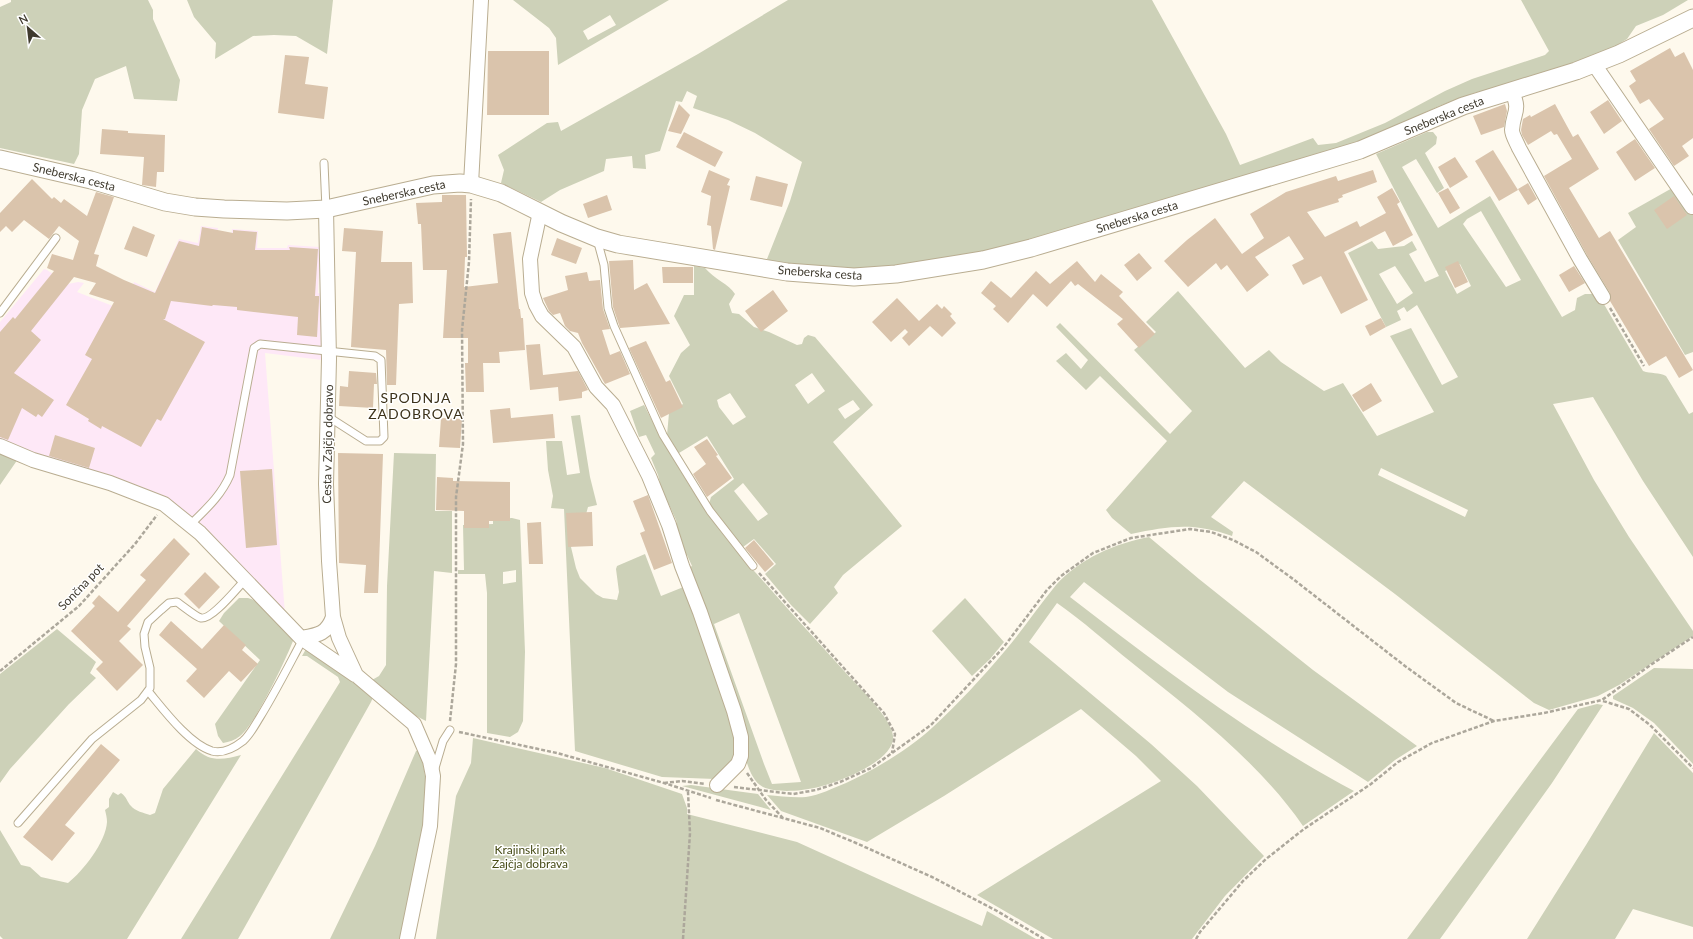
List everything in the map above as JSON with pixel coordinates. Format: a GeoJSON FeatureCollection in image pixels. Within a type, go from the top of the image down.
{"type":"FeatureCollection","features":[{"type":"Feature","properties":{"kind":"street"},"geometry":{"type":"LineString","coordinates":[[471,184],[481,0]]}},
{"type":"Feature","properties":{"kind":"street","name":"Sneberska cesta"},"geometry":{"type":"LineString","coordinates":[[0,159],[91,180],[138,195],[182,205],[224,209],[287,211],[326,209],[423,187],[450,183],[471,184],[501,193],[561,223],[597,238],[639,248],[787,272],[834,277],[866,277],[896,274],[983,260],[1083,233],[1334,158],[1383,141],[1463,106],[1512,92],[1594,64],[1619,54],[1693,18]]}},
{"type":"Feature","properties":{"kind":"street"},"geometry":{"type":"LineString","coordinates":[[1594,64],[1692,207]]}},
{"type":"Feature","properties":{"kind":"street"},"geometry":{"type":"LineString","coordinates":[[1512,92],[1517,108],[1512,131],[1519,148],[1580,259],[1603,297]]}},
{"type":"Feature","properties":{"kind":"street","name":"Cesta v Zajčjo dobravo"},"geometry":{"type":"LineString","coordinates":[[326,209],[329,352],[326,484],[328,553],[333,617],[339,638],[356,675]]}},
{"type":"Feature","properties":{"kind":"street"},"geometry":{"type":"LineString","coordinates":[[540,212],[530,260],[532,292],[536,305],[542,316],[574,347],[596,386],[613,405],[649,476],[669,525],[682,566],[700,612],[734,711],[741,737],[741,756],[738,764],[717,785]]}},
{"type":"Feature","properties":{"kind":"street","name":"Cesta v Zajčjo dobravo"},"geometry":{"type":"LineString","coordinates":[[0,446],[33,460],[110,483],[164,504],[200,532],[302,639],[356,675],[414,724],[427,754],[433,776],[430,826],[408,939]]}},
{"type":"Feature","properties":{"kind":"street"},"geometry":{"type":"LineString","coordinates":[[302,639],[317,635],[330,627],[333,617]]}},
{"type":"Feature","properties":{"kind":"lane"},"geometry":{"type":"LineString","coordinates":[[324,163],[326,209]]}},
{"type":"Feature","properties":{"kind":"lane"},"geometry":{"type":"LineString","coordinates":[[0,313],[56,238]]}},
{"type":"Feature","properties":{"kind":"lane"},"geometry":{"type":"LineString","coordinates":[[597,238],[604,265],[608,308],[614,326],[663,436],[710,511],[753,566]]}},
{"type":"Feature","properties":{"kind":"lane"},"geometry":{"type":"LineString","coordinates":[[190,525],[218,497],[225,487],[230,475],[254,348],[260,344],[271,344],[329,352],[375,356],[381,360],[384,437],[380,441],[366,441],[327,416]]}},
{"type":"Feature","properties":{"kind":"lane"},"geometry":{"type":"LineString","coordinates":[[18,823],[92,739],[141,700],[150,688],[150,668],[145,647],[144,634],[148,622],[169,603],[178,602],[200,618],[207,618],[213,614],[246,580]]}},
{"type":"Feature","properties":{"kind":"lane"},"geometry":{"type":"LineString","coordinates":[[148,691],[181,729],[201,746],[212,751],[219,752],[230,750],[244,741],[252,731],[272,697],[302,639]]}},
{"type":"Feature","properties":{"kind":"lane"},"geometry":{"type":"LineString","coordinates":[[433,776],[443,741],[450,730]]}},
{"type":"Feature","properties":{"kind":"path"},"geometry":{"type":"LineString","coordinates":[[471,184],[469,262],[462,330],[463,444],[456,498],[456,664],[450,730],[557,753],[664,783],[688,792],[820,828],[932,877],[997,911],[1044,939]]}},
{"type":"Feature","properties":{"kind":"path"},"geometry":{"type":"LineString","coordinates":[[1603,297],[1644,366]]}},
{"type":"Feature","properties":{"kind":"path","name":"Sončna pot"},"geometry":{"type":"LineString","coordinates":[[0,671],[78,606],[135,544],[164,504]]}},
{"type":"Feature","properties":{"kind":"path"},"geometry":{"type":"LineString","coordinates":[[664,783],[682,781],[793,794],[816,790],[840,782],[870,768],[892,754],[936,720],[1004,648],[1047,590],[1061,576],[1094,553],[1131,538],[1190,529],[1211,532],[1233,540],[1256,552],[1456,703],[1494,721]]}},
{"type":"Feature","properties":{"kind":"path"},"geometry":{"type":"LineString","coordinates":[[753,566],[884,713],[895,734],[892,754]]}},
{"type":"Feature","properties":{"kind":"path"},"geometry":{"type":"LineString","coordinates":[[1196,939],[1200,932],[1243,881],[1266,860],[1304,829],[1371,784],[1398,762],[1432,743],[1494,721],[1544,713],[1602,700],[1693,637]]}},
{"type":"Feature","properties":{"kind":"path"},"geometry":{"type":"LineString","coordinates":[[1602,700],[1629,709],[1650,725],[1693,768]]}},
{"type":"Feature","properties":{"kind":"path"},"geometry":{"type":"LineString","coordinates":[[759,790],[784,819]]}},
{"type":"Feature","properties":{"kind":"path"},"geometry":{"type":"LineString","coordinates":[[683,939],[690,833],[688,792]]}},
{"type":"Feature","properties":{"kind":"shaded area"},"geometry":{"type":"Polygon","coordinates":[[[201,226],[218,228],[217,244],[230,245],[232,229],[258,231],[257,248],[287,248],[288,245],[320,247],[318,293],[323,294],[321,339],[322,360],[265,353],[285,614],[176,508],[0,441],[0,322],[44,269],[68,284],[78,282],[84,283],[77,292],[118,308],[128,297],[134,282],[155,292],[179,239],[198,243],[201,226]]]}},
{"type":"Feature","properties":{"kind":"green space"},"geometry":{"type":"Polygon","coordinates":[[[11,0],[148,0],[153,10],[153,19],[180,80],[177,101],[134,99],[126,66],[95,79],[82,110],[79,154],[74,164],[0,148],[0,7],[11,2],[11,0]]]}},
{"type":"Feature","properties":{"kind":"green space"},"geometry":{"type":"Polygon","coordinates":[[[187,0],[333,0],[327,54],[296,36],[274,35],[253,36],[215,59],[216,43],[194,17],[187,0]]]}},
{"type":"Feature","properties":{"kind":"green space"},"geometry":{"type":"Polygon","coordinates":[[[513,0],[669,0],[558,65],[556,38],[549,28],[513,0]],[[610,15],[583,31],[588,40],[616,25],[610,15]]]}},
{"type":"Feature","properties":{"kind":"green space"},"geometry":{"type":"Polygon","coordinates":[[[788,0],[1152,0],[1226,134],[1240,165],[1313,138],[1318,145],[1336,143],[1385,123],[1445,91],[1472,79],[1545,55],[1549,51],[1521,0],[1688,0],[1663,15],[1636,26],[1627,39],[1614,47],[1559,71],[1474,93],[1439,106],[1381,133],[1328,152],[1076,227],[983,252],[874,268],[851,269],[802,266],[767,259],[790,201],[802,162],[755,133],[728,120],[693,108],[697,96],[687,91],[682,102],[676,101],[660,151],[645,155],[646,169],[633,168],[632,156],[606,159],[604,171],[560,190],[541,202],[501,183],[504,170],[498,155],[547,123],[558,122],[561,131],[698,54],[788,0]]]}},
{"type":"Feature","properties":{"kind":"green space"},"geometry":{"type":"Polygon","coordinates":[[[1427,132],[1433,132],[1437,137],[1436,144],[1425,153],[1444,188],[1437,193],[1416,159],[1402,167],[1438,228],[1490,196],[1562,317],[1575,310],[1577,298],[1585,294],[1598,294],[1643,371],[1666,376],[1689,414],[1693,412],[1693,557],[1643,481],[1593,397],[1553,404],[1594,480],[1629,537],[1693,631],[1693,636],[1619,685],[1598,696],[1549,710],[1534,703],[1395,594],[1244,481],[1211,517],[1233,532],[1232,536],[1193,527],[1170,527],[1131,534],[1112,518],[1106,510],[1167,441],[1100,376],[1086,390],[1056,361],[1066,353],[1081,369],[1088,360],[1056,327],[1060,323],[1170,434],[1192,411],[1134,350],[1156,332],[1146,322],[1178,291],[1245,368],[1269,350],[1281,362],[1324,391],[1343,383],[1377,436],[1434,412],[1390,336],[1411,328],[1442,385],[1458,377],[1417,305],[1407,312],[1404,307],[1397,311],[1401,320],[1386,327],[1348,253],[1372,241],[1378,249],[1404,246],[1412,241],[1417,250],[1409,254],[1425,282],[1439,276],[1376,154],[1427,132]],[[1481,211],[1467,219],[1463,224],[1506,287],[1521,280],[1481,211]],[[1460,264],[1445,271],[1457,294],[1471,286],[1460,264]],[[1395,266],[1379,274],[1397,304],[1413,293],[1395,266]],[[1381,468],[1378,475],[1465,517],[1468,510],[1381,468]]]}},
{"type":"Feature","properties":{"kind":"green space"},"geometry":{"type":"Polygon","coordinates":[[[1674,187],[1693,211],[1693,352],[1685,355],[1618,240],[1636,227],[1628,213],[1674,187]]]}},
{"type":"Feature","properties":{"kind":"green space"},"geometry":{"type":"Polygon","coordinates":[[[694,266],[705,268],[729,287],[735,294],[729,304],[732,313],[739,314],[754,327],[797,345],[802,344],[804,338],[808,335],[815,337],[873,405],[833,442],[902,526],[843,575],[834,587],[838,593],[810,624],[791,605],[765,574],[776,564],[754,539],[743,547],[729,532],[709,504],[711,497],[734,479],[707,436],[679,453],[667,435],[669,413],[683,404],[669,376],[681,353],[690,345],[674,316],[684,295],[694,295],[694,266]],[[812,373],[795,385],[808,404],[825,391],[812,373]],[[730,393],[717,400],[719,407],[733,425],[746,417],[730,393]],[[853,400],[838,409],[845,419],[860,409],[853,400]],[[743,483],[734,491],[758,521],[768,514],[743,483]]]}},
{"type":"Feature","properties":{"kind":"green space"},"geometry":{"type":"Polygon","coordinates":[[[644,405],[683,475],[715,524],[750,566],[881,712],[891,729],[893,736],[891,745],[885,754],[875,762],[836,782],[814,788],[781,791],[768,789],[756,782],[746,761],[687,569],[692,566],[687,555],[683,557],[676,520],[661,487],[651,458],[655,454],[646,435],[639,437],[630,411],[644,405]],[[739,613],[714,624],[772,784],[801,782],[739,613]]]}},
{"type":"Feature","properties":{"kind":"green space"},"geometry":{"type":"Polygon","coordinates":[[[580,415],[590,477],[597,505],[588,507],[585,518],[571,547],[576,568],[580,578],[596,594],[603,598],[617,600],[619,592],[616,569],[617,566],[645,554],[661,596],[686,586],[730,711],[737,755],[715,779],[662,777],[575,751],[564,509],[551,508],[553,496],[548,470],[546,441],[562,441],[567,475],[580,473],[571,416],[580,415]]]}},
{"type":"Feature","properties":{"kind":"green space"},"geometry":{"type":"Polygon","coordinates":[[[0,451],[18,459],[0,485],[0,451]]]}},
{"type":"Feature","properties":{"kind":"green space"},"geometry":{"type":"Polygon","coordinates":[[[394,453],[436,454],[435,511],[452,511],[452,573],[434,571],[426,721],[410,713],[372,680],[379,676],[386,665],[387,586],[394,453]]]}},
{"type":"Feature","properties":{"kind":"green space"},"geometry":{"type":"Polygon","coordinates":[[[512,518],[520,520],[525,652],[523,721],[518,732],[510,737],[487,733],[487,593],[485,574],[458,574],[458,570],[464,570],[463,525],[493,524],[493,519],[512,518]],[[516,570],[503,572],[503,584],[516,582],[516,570]]]}},
{"type":"Feature","properties":{"kind":"green space"},"geometry":{"type":"Polygon","coordinates":[[[1149,537],[1313,670],[1417,746],[1395,760],[1368,782],[1228,692],[1084,582],[1070,597],[1173,675],[1243,724],[1279,748],[1354,791],[1303,826],[1286,803],[1246,759],[1223,738],[1177,699],[1057,603],[1029,642],[1151,744],[1197,786],[1264,856],[1225,896],[1192,939],[1053,939],[977,895],[1161,781],[1136,756],[1081,709],[944,796],[867,842],[781,811],[767,795],[806,797],[816,795],[857,778],[903,751],[933,727],[970,691],[1011,644],[1049,593],[1065,576],[1087,560],[1111,548],[1149,537]]]}},
{"type":"Feature","properties":{"kind":"green space"},"geometry":{"type":"Polygon","coordinates":[[[239,598],[248,598],[260,604],[277,620],[292,637],[293,641],[262,706],[247,729],[236,739],[223,743],[218,736],[215,724],[260,660],[219,621],[224,613],[239,598]]]}},
{"type":"Feature","properties":{"kind":"green space"},"geometry":{"type":"Polygon","coordinates":[[[965,598],[1004,642],[990,659],[972,676],[932,631],[965,598]]]}},
{"type":"Feature","properties":{"kind":"green space"},"geometry":{"type":"Polygon","coordinates":[[[57,629],[96,662],[90,673],[96,678],[69,704],[10,769],[0,783],[0,674],[57,629]]]}},
{"type":"Feature","properties":{"kind":"green space"},"geometry":{"type":"Polygon","coordinates":[[[306,649],[374,695],[371,702],[238,939],[181,939],[340,682],[338,677],[307,656],[302,656],[306,649]]]}},
{"type":"Feature","properties":{"kind":"green space"},"geometry":{"type":"Polygon","coordinates":[[[1654,668],[1693,669],[1693,764],[1654,723],[1633,708],[1613,699],[1613,696],[1654,668]]]}},
{"type":"Feature","properties":{"kind":"green space"},"geometry":{"type":"Polygon","coordinates":[[[1597,704],[1603,705],[1552,783],[1440,939],[1407,939],[1578,709],[1597,704]]]}},
{"type":"Feature","properties":{"kind":"green space"},"geometry":{"type":"Polygon","coordinates":[[[1654,733],[1693,773],[1693,927],[1633,909],[1615,939],[1527,939],[1586,845],[1654,733]]]}},
{"type":"Feature","properties":{"kind":"green space","name":"Krajinski park Zajčja dobrava"},"geometry":{"type":"Polygon","coordinates":[[[473,738],[605,768],[682,794],[687,808],[687,814],[797,842],[982,926],[987,911],[1036,939],[436,939],[456,796],[471,763],[473,738]]]}},
{"type":"Feature","properties":{"kind":"green space"},"geometry":{"type":"Polygon","coordinates":[[[196,749],[206,756],[217,759],[241,755],[127,939],[3,939],[0,936],[0,830],[21,865],[30,867],[41,877],[68,883],[87,864],[103,838],[107,822],[105,810],[109,807],[109,799],[113,792],[118,795],[121,793],[125,796],[131,806],[137,811],[150,815],[155,813],[163,789],[196,749]]]}},
{"type":"Feature","properties":{"kind":"green space"},"geometry":{"type":"Polygon","coordinates":[[[421,750],[429,802],[401,939],[330,939],[375,846],[416,751],[421,750]]]}},
{"type":"Feature","properties":{"kind":"green space"},"geometry":{"type":"Polygon","coordinates":[[[691,785],[758,794],[771,810],[682,786],[691,785]]]}},
{"type":"Feature","properties":{"kind":"building"},"geometry":{"type":"Polygon","coordinates":[[[1670,48],[1675,57],[1684,52],[1693,70],[1693,138],[1682,146],[1689,156],[1674,166],[1649,129],[1664,119],[1649,99],[1640,104],[1629,86],[1636,81],[1630,71],[1670,48]]]}},
{"type":"Feature","properties":{"kind":"building"},"geometry":{"type":"Polygon","coordinates":[[[488,51],[549,51],[549,115],[487,115],[488,51]]]}},
{"type":"Feature","properties":{"kind":"building"},"geometry":{"type":"Polygon","coordinates":[[[285,55],[309,57],[305,84],[328,87],[324,119],[278,113],[285,55]]]}},
{"type":"Feature","properties":{"kind":"building"},"geometry":{"type":"Polygon","coordinates":[[[1608,100],[1622,121],[1604,134],[1590,112],[1608,100]]]}},
{"type":"Feature","properties":{"kind":"building"},"geometry":{"type":"Polygon","coordinates":[[[679,104],[690,115],[681,134],[668,131],[679,104]]]}},
{"type":"Feature","properties":{"kind":"building"},"geometry":{"type":"Polygon","coordinates":[[[1505,104],[1507,111],[1504,127],[1481,135],[1473,116],[1505,104]]]}},
{"type":"Feature","properties":{"kind":"building"},"geometry":{"type":"Polygon","coordinates":[[[1555,104],[1573,137],[1578,134],[1599,169],[1569,188],[1599,238],[1610,231],[1693,370],[1679,378],[1666,356],[1649,366],[1610,301],[1610,293],[1587,255],[1544,176],[1572,159],[1557,134],[1554,135],[1551,131],[1528,145],[1522,135],[1521,130],[1523,119],[1530,115],[1531,117],[1555,104]]]}},
{"type":"Feature","properties":{"kind":"building"},"geometry":{"type":"Polygon","coordinates":[[[102,129],[128,131],[128,133],[165,135],[164,172],[157,172],[156,187],[142,185],[144,157],[100,154],[102,129]]]}},
{"type":"Feature","properties":{"kind":"building"},"geometry":{"type":"Polygon","coordinates":[[[684,132],[723,152],[715,167],[676,147],[684,132]]]}},
{"type":"Feature","properties":{"kind":"building"},"geometry":{"type":"Polygon","coordinates":[[[1635,139],[1655,168],[1635,181],[1616,152],[1635,139]]]}},
{"type":"Feature","properties":{"kind":"building"},"geometry":{"type":"Polygon","coordinates":[[[1493,150],[1518,190],[1499,201],[1475,161],[1493,150]]]}},
{"type":"Feature","properties":{"kind":"building"},"geometry":{"type":"Polygon","coordinates":[[[1455,157],[1468,177],[1450,188],[1438,167],[1455,157]]]}},
{"type":"Feature","properties":{"kind":"building"},"geometry":{"type":"Polygon","coordinates":[[[709,170],[730,179],[727,185],[730,186],[715,250],[713,249],[711,226],[707,225],[711,196],[701,192],[709,170]]]}},
{"type":"Feature","properties":{"kind":"building"},"geometry":{"type":"Polygon","coordinates":[[[1373,170],[1377,182],[1342,195],[1343,197],[1338,199],[1339,202],[1307,212],[1325,237],[1357,221],[1360,227],[1386,213],[1377,197],[1392,188],[1400,202],[1397,204],[1413,235],[1393,246],[1385,231],[1344,252],[1368,300],[1341,314],[1321,276],[1303,285],[1292,265],[1304,259],[1289,236],[1255,257],[1269,275],[1247,292],[1227,265],[1221,270],[1216,263],[1188,287],[1164,261],[1187,240],[1215,218],[1242,254],[1264,238],[1250,214],[1286,192],[1336,176],[1338,181],[1373,170]]]}},
{"type":"Feature","properties":{"kind":"building"},"geometry":{"type":"Polygon","coordinates":[[[756,176],[788,184],[782,207],[750,200],[756,176]]]}},
{"type":"Feature","properties":{"kind":"building"},"geometry":{"type":"Polygon","coordinates":[[[32,179],[52,199],[54,197],[61,203],[64,199],[87,216],[96,192],[114,197],[94,254],[99,255],[96,266],[155,293],[179,241],[199,246],[202,227],[233,233],[233,230],[257,232],[255,250],[290,250],[289,247],[318,249],[315,296],[319,296],[317,337],[297,335],[298,317],[237,310],[237,307],[212,306],[171,301],[165,319],[163,319],[205,342],[161,421],[157,419],[141,447],[102,426],[101,429],[88,421],[89,419],[66,405],[92,359],[85,355],[114,302],[89,294],[96,283],[74,277],[31,331],[41,340],[14,373],[54,400],[42,417],[38,414],[36,417],[22,408],[8,440],[0,437],[0,332],[13,317],[15,319],[54,271],[47,268],[52,254],[73,260],[79,241],[59,226],[49,239],[24,220],[12,232],[6,226],[0,232],[0,213],[32,179]]]}},
{"type":"Feature","properties":{"kind":"building"},"geometry":{"type":"Polygon","coordinates":[[[1528,183],[1537,199],[1528,205],[1518,189],[1528,183]]]}},
{"type":"Feature","properties":{"kind":"building"},"geometry":{"type":"Polygon","coordinates":[[[1448,188],[1460,208],[1450,214],[1438,193],[1448,188]]]}},
{"type":"Feature","properties":{"kind":"building"},"geometry":{"type":"Polygon","coordinates":[[[442,195],[466,195],[467,257],[465,257],[464,287],[498,283],[493,234],[511,232],[519,309],[521,318],[523,318],[525,350],[499,352],[500,363],[483,363],[484,392],[466,392],[465,363],[468,363],[468,338],[443,338],[447,270],[423,270],[421,224],[418,224],[416,203],[442,202],[442,195]]]}},
{"type":"Feature","properties":{"kind":"building"},"geometry":{"type":"Polygon","coordinates":[[[607,195],[612,210],[588,218],[583,204],[607,195]]]}},
{"type":"Feature","properties":{"kind":"building"},"geometry":{"type":"Polygon","coordinates":[[[1674,196],[1687,215],[1667,229],[1654,210],[1674,196]]]}},
{"type":"Feature","properties":{"kind":"building"},"geometry":{"type":"Polygon","coordinates":[[[133,226],[155,235],[147,257],[124,249],[133,226]]]}},
{"type":"Feature","properties":{"kind":"building"},"geometry":{"type":"Polygon","coordinates":[[[344,228],[383,231],[381,262],[412,262],[413,303],[399,304],[396,385],[387,385],[386,350],[351,347],[356,252],[342,251],[344,228]]]}},
{"type":"Feature","properties":{"kind":"building"},"geometry":{"type":"Polygon","coordinates":[[[557,238],[582,248],[576,264],[551,255],[557,238]]]}},
{"type":"Feature","properties":{"kind":"building"},"geometry":{"type":"Polygon","coordinates":[[[1139,253],[1152,268],[1137,281],[1124,265],[1139,253]]]}},
{"type":"Feature","properties":{"kind":"building"},"geometry":{"type":"Polygon","coordinates":[[[633,260],[634,290],[647,283],[670,324],[620,328],[613,307],[609,261],[633,260]]]}},
{"type":"Feature","properties":{"kind":"building"},"geometry":{"type":"Polygon","coordinates":[[[1077,261],[1095,282],[1101,274],[1123,292],[1119,296],[1155,334],[1139,348],[1117,324],[1123,319],[1078,284],[1075,286],[1071,281],[1047,307],[1033,294],[1008,323],[993,309],[996,306],[981,293],[991,281],[1011,298],[1036,271],[1050,284],[1077,261]]]}},
{"type":"Feature","properties":{"kind":"building"},"geometry":{"type":"Polygon","coordinates":[[[1458,261],[1468,282],[1455,288],[1445,267],[1458,261]]]}},
{"type":"Feature","properties":{"kind":"building"},"geometry":{"type":"Polygon","coordinates":[[[1574,266],[1585,283],[1569,292],[1559,275],[1574,266]]]}},
{"type":"Feature","properties":{"kind":"building"},"geometry":{"type":"Polygon","coordinates":[[[662,267],[693,267],[693,283],[663,283],[662,267]]]}},
{"type":"Feature","properties":{"kind":"building"},"geometry":{"type":"Polygon","coordinates":[[[587,272],[589,281],[600,280],[603,309],[610,329],[602,330],[610,355],[620,351],[630,374],[605,384],[578,333],[570,331],[565,326],[560,313],[553,315],[549,311],[543,298],[568,290],[565,276],[587,272]]]}},
{"type":"Feature","properties":{"kind":"building"},"geometry":{"type":"Polygon","coordinates":[[[773,290],[788,311],[761,332],[745,311],[773,290]]]}},
{"type":"Feature","properties":{"kind":"building"},"geometry":{"type":"Polygon","coordinates":[[[897,298],[919,321],[937,304],[942,309],[944,306],[952,314],[950,316],[956,323],[942,337],[930,326],[909,346],[902,338],[908,332],[905,329],[891,342],[872,322],[897,298]]]}},
{"type":"Feature","properties":{"kind":"building"},"geometry":{"type":"Polygon","coordinates":[[[1381,318],[1386,327],[1370,336],[1365,326],[1381,318]]]}},
{"type":"Feature","properties":{"kind":"building"},"geometry":{"type":"Polygon","coordinates":[[[646,341],[666,382],[670,380],[683,407],[661,418],[629,348],[646,341]]]}},
{"type":"Feature","properties":{"kind":"building"},"geometry":{"type":"Polygon","coordinates":[[[540,344],[543,375],[578,371],[588,390],[582,392],[582,398],[559,401],[558,387],[530,390],[526,345],[540,344]]]}},
{"type":"Feature","properties":{"kind":"building"},"geometry":{"type":"Polygon","coordinates":[[[349,371],[376,373],[377,384],[374,384],[373,408],[339,406],[340,386],[348,387],[349,371]]]}},
{"type":"Feature","properties":{"kind":"building"},"geometry":{"type":"Polygon","coordinates":[[[1371,383],[1382,401],[1363,412],[1352,395],[1371,383]]]}},
{"type":"Feature","properties":{"kind":"building"},"geometry":{"type":"Polygon","coordinates":[[[510,408],[511,418],[553,414],[555,438],[493,443],[490,410],[510,408]]]}},
{"type":"Feature","properties":{"kind":"building"},"geometry":{"type":"Polygon","coordinates":[[[441,418],[462,419],[460,448],[439,447],[441,418]]]}},
{"type":"Feature","properties":{"kind":"building"},"geometry":{"type":"Polygon","coordinates":[[[55,435],[95,448],[89,468],[49,456],[55,435]]]}},
{"type":"Feature","properties":{"kind":"building"},"geometry":{"type":"Polygon","coordinates":[[[707,439],[718,455],[716,456],[732,478],[707,497],[693,474],[706,464],[694,447],[707,439]]]}},
{"type":"Feature","properties":{"kind":"building"},"geometry":{"type":"Polygon","coordinates":[[[338,453],[383,454],[378,593],[364,593],[366,565],[339,563],[338,453]]]}},
{"type":"Feature","properties":{"kind":"building"},"geometry":{"type":"Polygon","coordinates":[[[272,469],[277,545],[246,548],[240,471],[272,469]]]}},
{"type":"Feature","properties":{"kind":"building"},"geometry":{"type":"Polygon","coordinates":[[[437,477],[453,478],[453,481],[510,482],[510,521],[489,521],[489,528],[464,528],[464,511],[436,510],[437,477]]]}},
{"type":"Feature","properties":{"kind":"building"},"geometry":{"type":"Polygon","coordinates":[[[648,495],[672,563],[654,570],[640,533],[645,531],[633,501],[648,495]]]}},
{"type":"Feature","properties":{"kind":"building"},"geometry":{"type":"Polygon","coordinates":[[[592,512],[593,546],[568,547],[566,513],[592,512]]]}},
{"type":"Feature","properties":{"kind":"building"},"geometry":{"type":"Polygon","coordinates":[[[541,522],[543,564],[529,564],[527,523],[541,522]]]}},
{"type":"Feature","properties":{"kind":"building"},"geometry":{"type":"Polygon","coordinates":[[[174,538],[190,554],[127,626],[131,629],[119,641],[143,665],[117,691],[96,669],[103,662],[71,631],[95,606],[92,603],[99,595],[118,612],[146,580],[140,575],[174,538]]]}},
{"type":"Feature","properties":{"kind":"building"},"geometry":{"type":"Polygon","coordinates":[[[754,540],[774,564],[765,572],[745,548],[754,540]]]}},
{"type":"Feature","properties":{"kind":"building"},"geometry":{"type":"Polygon","coordinates":[[[205,572],[220,587],[199,609],[184,594],[205,572]]]}},
{"type":"Feature","properties":{"kind":"building"},"geometry":{"type":"Polygon","coordinates":[[[171,621],[202,649],[224,625],[246,645],[242,650],[258,664],[241,682],[229,671],[204,698],[186,681],[197,669],[159,635],[171,621]]]}},
{"type":"Feature","properties":{"kind":"building"},"geometry":{"type":"Polygon","coordinates":[[[101,744],[120,760],[65,825],[75,833],[52,861],[23,837],[101,744]]]}},
{"type":"Feature","properties":{"kind":"district","name":"SPODNJA ZADOBROVA"},"geometry":{"type":"Point","coordinates":[416,406]}}]}
